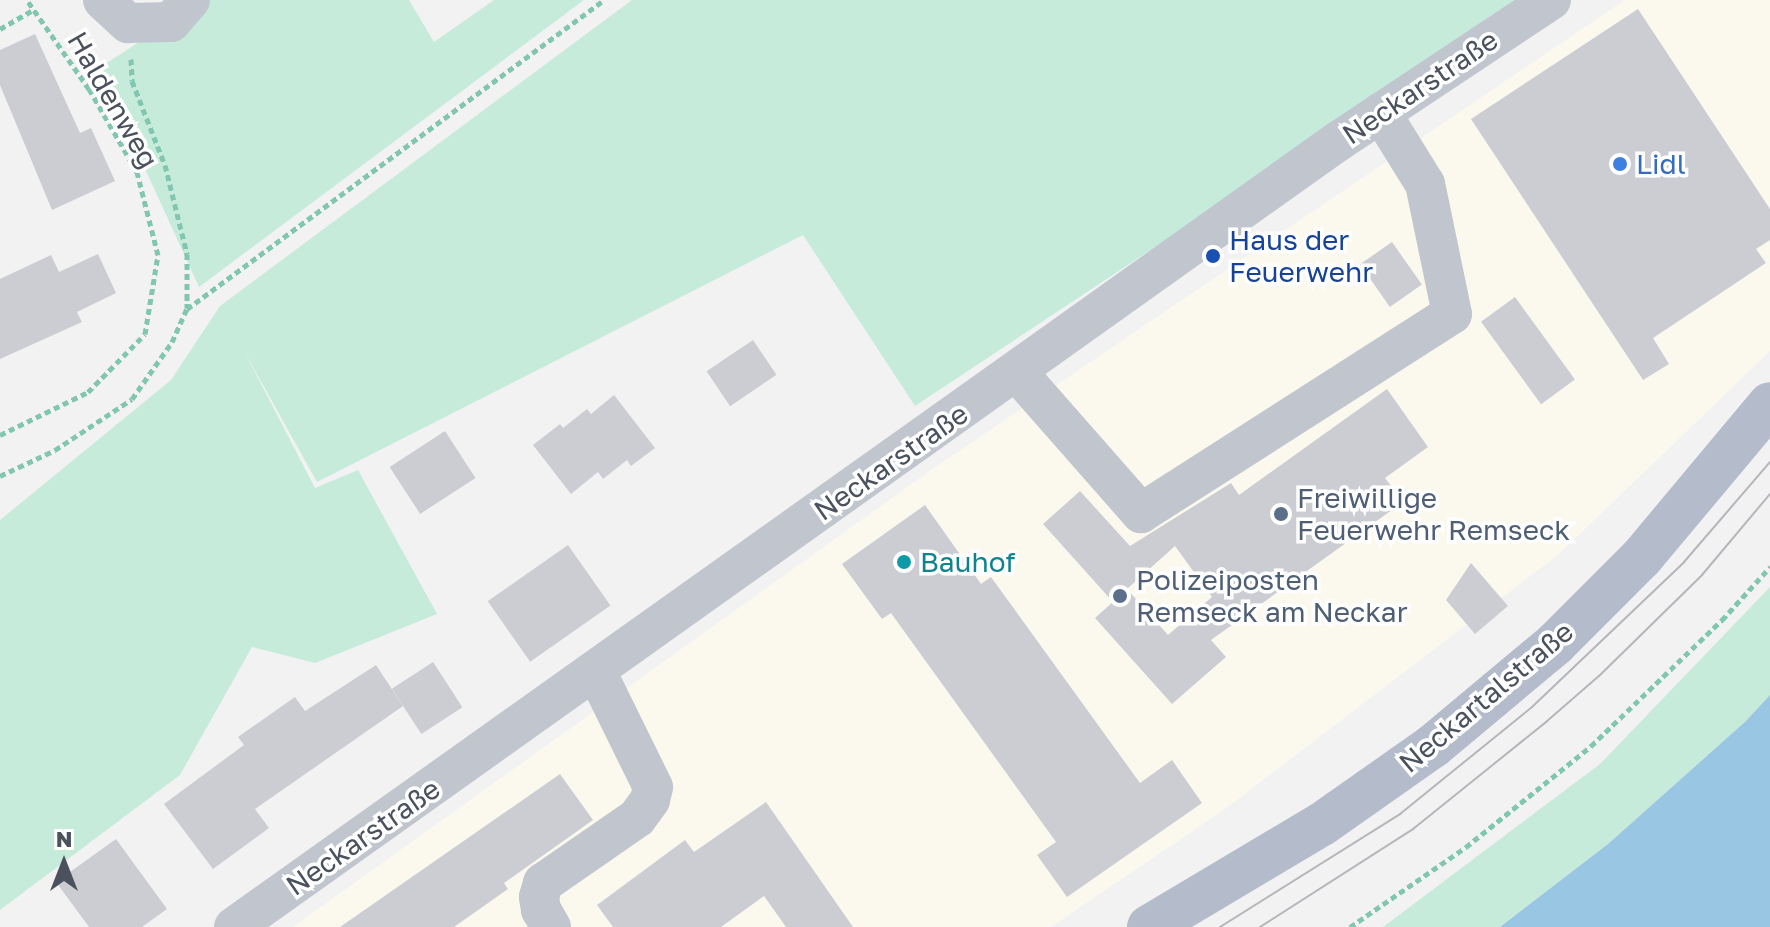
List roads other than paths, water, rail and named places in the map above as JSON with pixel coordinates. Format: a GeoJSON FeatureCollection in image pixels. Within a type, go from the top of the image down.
{"type":"FeatureCollection","features":[{"type":"Feature","properties":{"kind":"main road","name":"Neckartalstraße"},"geometry":{"type":"LineString","coordinates":[[1149,927],[1322,824],[1433,746],[1543,654],[1642,557],[1770,404]]}},
{"type":"Feature","properties":{"kind":"street"},"geometry":{"type":"LineString","coordinates":[[116,11],[171,22],[190,0]]}},
{"type":"Feature","properties":{"kind":"street","name":"Neckarstraße"},"geometry":{"type":"LineString","coordinates":[[234,927],[1381,113],[1551,0]]}},
{"type":"Feature","properties":{"kind":"street"},"geometry":{"type":"LineString","coordinates":[[1017,372],[1141,513],[1452,314],[1425,184],[1381,113]]}},
{"type":"Feature","properties":{"kind":"street"},"geometry":{"type":"LineString","coordinates":[[551,927],[541,910],[539,897],[543,883],[637,818],[650,800],[653,787],[596,671]]}},
{"type":"Feature","properties":{"kind":"water"},"geometry":{"type":"Polygon","coordinates":[[[1770,695],[1770,927],[1500,927],[1608,844],[1746,721],[1770,695]]]}},
{"type":"Feature","properties":{"kind":"tram line"},"geometry":{"type":"LineString","coordinates":[[1220,927],[1400,814],[1532,707],[1684,562],[1770,462]]}},
{"type":"Feature","properties":{"kind":"tram line"},"geometry":{"type":"LineString","coordinates":[[1260,927],[1413,829],[1546,722],[1599,676],[1702,575],[1770,494]]}},
{"type":"Feature","properties":{"kind":"place","name":"Lidl"},"geometry":{"type":"Point","coordinates":[1620,164]}},
{"type":"Feature","properties":{"kind":"place","name":"Haus der Feuerwehr"},"geometry":{"type":"Point","coordinates":[1213,256]}},
{"type":"Feature","properties":{"kind":"place","name":"Freiwillige Feuerwehr Remseck"},"geometry":{"type":"Point","coordinates":[1281,514]}},
{"type":"Feature","properties":{"kind":"place","name":"Bauhof"},"geometry":{"type":"Point","coordinates":[904,562]}},
{"type":"Feature","properties":{"kind":"place","name":"Polizeiposten Remseck am Neckar"},"geometry":{"type":"Point","coordinates":[1120,596]}}]}
